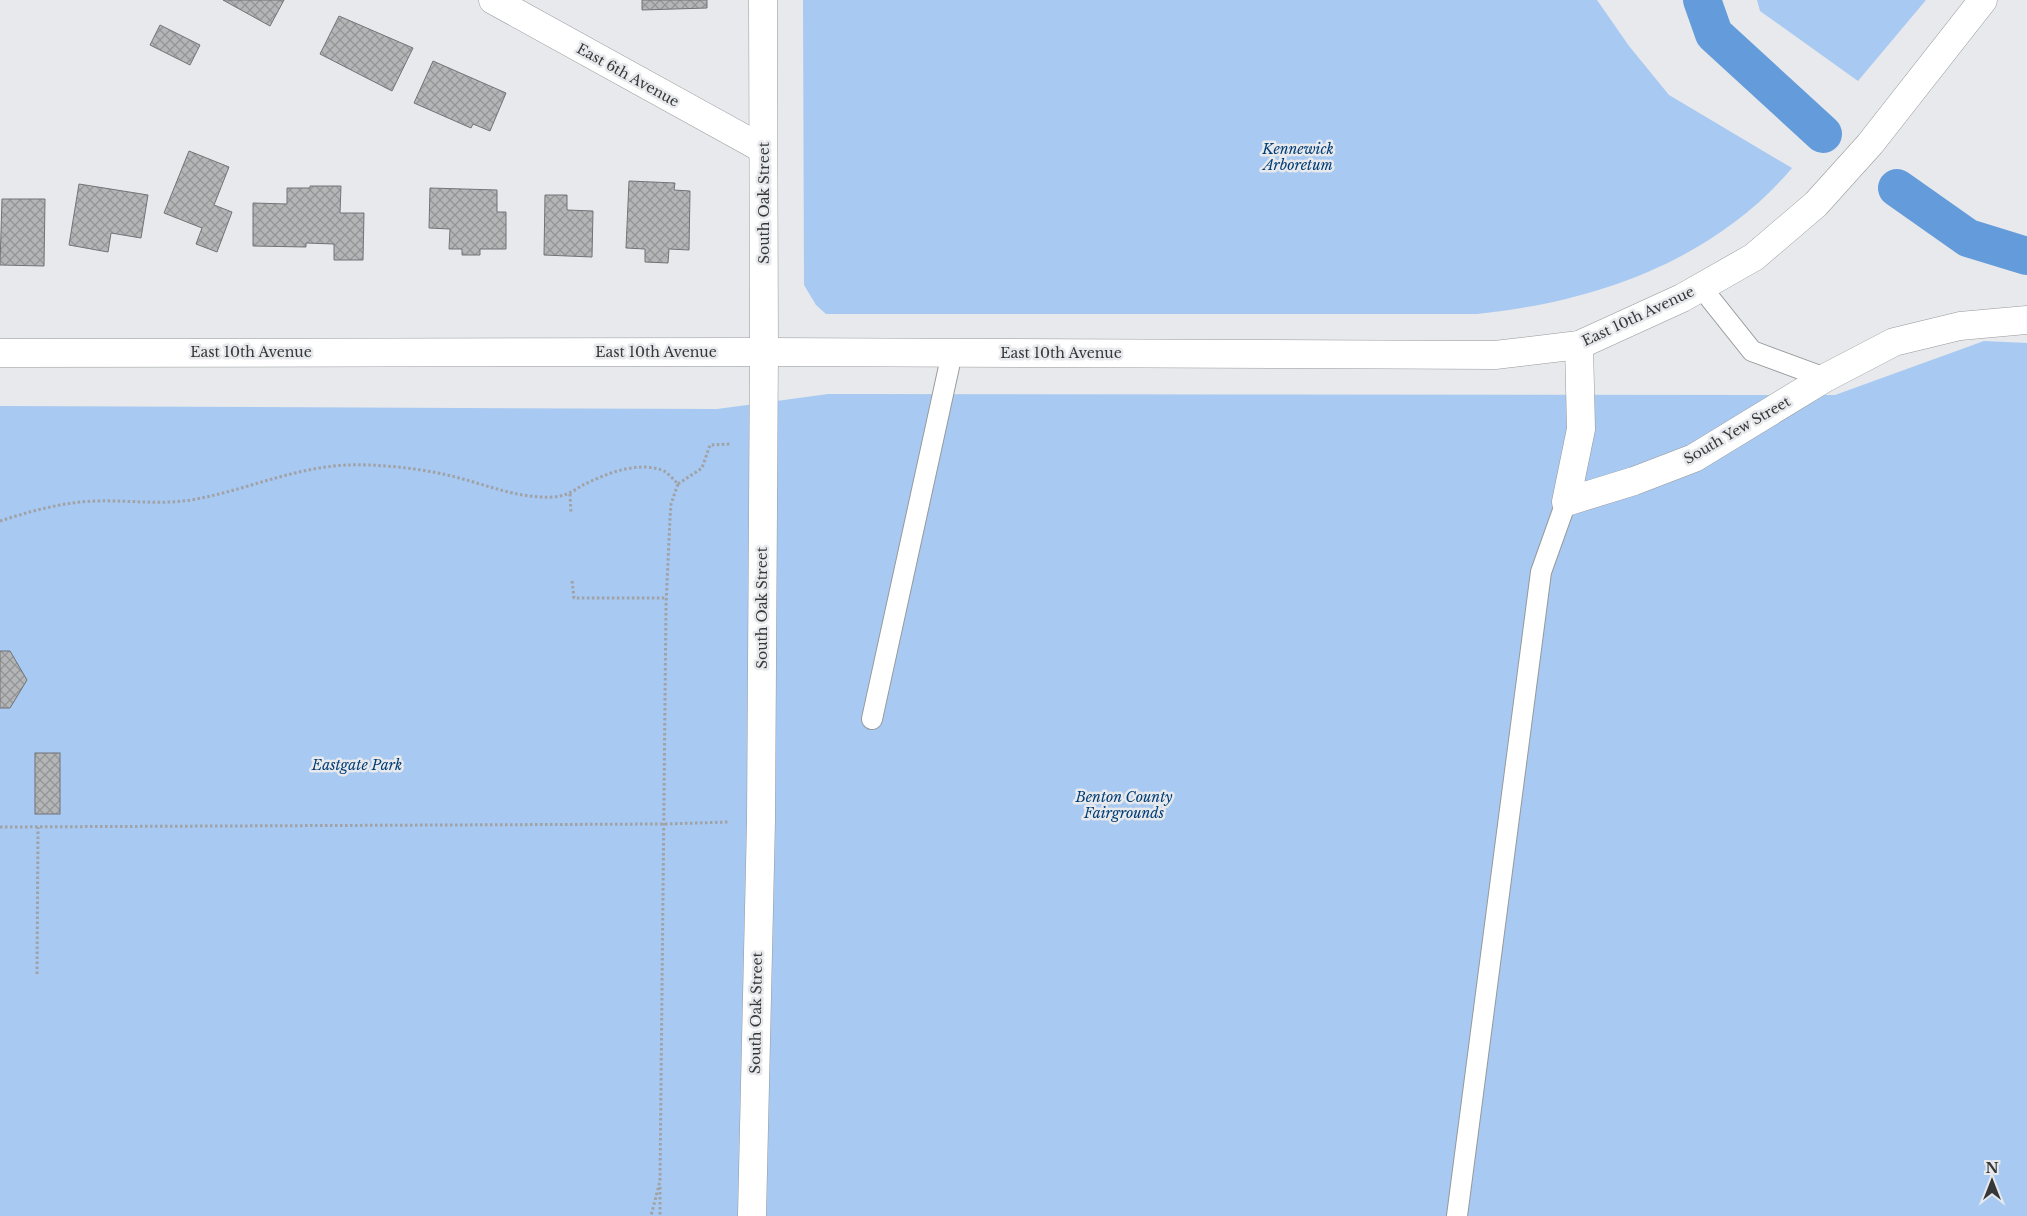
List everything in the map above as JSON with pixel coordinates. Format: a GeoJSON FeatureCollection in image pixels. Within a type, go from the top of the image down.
{"type":"FeatureCollection","features":[{"type":"Feature","properties":{"kind":"street","name":"East 6th Avenue"},"geometry":{"type":"LineString","coordinates":[[493,0],[763,149]]}},
{"type":"Feature","properties":{"kind":"street","name":"South Oak Street"},"geometry":{"type":"LineString","coordinates":[[752,1216],[761,821],[764,352],[763,0]]}},
{"type":"Feature","properties":{"kind":"street","name":"East 10th Avenue"},"geometry":{"type":"LineString","coordinates":[[0,352],[764,352],[1495,355],[1579,345],[1682,298],[1754,257],[1816,204],[1870,144],[1983,0]]}},
{"type":"Feature","properties":{"kind":"street","name":"South Yew Street"},"geometry":{"type":"LineString","coordinates":[[1566,502],[1634,482],[1694,458],[1825,378],[1894,342],[1960,326],[2027,320]]}},
{"type":"Feature","properties":{"kind":"street"},"geometry":{"type":"LineString","coordinates":[[1566,502],[1581,429],[1579,345]]}},
{"type":"Feature","properties":{"kind":"lane"},"geometry":{"type":"LineString","coordinates":[[1701,286],[1752,351],[1825,378]]}},
{"type":"Feature","properties":{"kind":"lane"},"geometry":{"type":"LineString","coordinates":[[872,719],[952,353]]}},
{"type":"Feature","properties":{"kind":"lane"},"geometry":{"type":"LineString","coordinates":[[1457,1216],[1541,572],[1566,502]]}},
{"type":"Feature","properties":{"kind":"path"},"geometry":{"type":"LineString","coordinates":[[660,1216],[667,598],[671,504],[678,484],[702,468],[710,445],[763,446]]}},
{"type":"Feature","properties":{"kind":"path"},"geometry":{"type":"LineString","coordinates":[[0,521],[30,511],[65,504],[94,501],[162,502],[189,500],[249,487],[284,474],[326,465],[368,465],[403,468],[447,475],[496,490],[536,497],[570,494],[582,486],[622,470],[646,466],[666,472],[678,484]]}},
{"type":"Feature","properties":{"kind":"path"},"geometry":{"type":"LineString","coordinates":[[570,494],[571,513]]}},
{"type":"Feature","properties":{"kind":"path"},"geometry":{"type":"LineString","coordinates":[[572,581],[574,598],[667,598]]}},
{"type":"Feature","properties":{"kind":"path"},"geometry":{"type":"LineString","coordinates":[[0,828],[665,824],[761,821]]}},
{"type":"Feature","properties":{"kind":"path"},"geometry":{"type":"LineString","coordinates":[[37,974],[38,828]]}},
{"type":"Feature","properties":{"kind":"path"},"geometry":{"type":"LineString","coordinates":[[651,1216],[660,1181]]}},
{"type":"Feature","properties":{"kind":"green space","name":"Kennewick Arboretum"},"geometry":{"type":"Polygon","coordinates":[[[803,0],[1597,0],[1629,46],[1669,95],[1792,168],[1761,200],[1726,228],[1689,252],[1649,271],[1608,287],[1565,299],[1521,308],[1477,314],[826,314],[816,305],[804,285],[803,0]]]}},
{"type":"Feature","properties":{"kind":"green space"},"geometry":{"type":"Polygon","coordinates":[[[1757,0],[1926,0],[1858,81],[1760,11],[1757,0]]]}},
{"type":"Feature","properties":{"kind":"green space","name":"Benton County Fairgrounds"},"geometry":{"type":"Polygon","coordinates":[[[1984,341],[2027,343],[2027,1216],[0,1216],[0,406],[717,409],[828,394],[1835,395],[1984,341]]]}},
{"type":"Feature","properties":{"kind":"building"},"geometry":{"type":"Polygon","coordinates":[[[223,0],[284,0],[270,26],[223,0]]]}},
{"type":"Feature","properties":{"kind":"building"},"geometry":{"type":"Polygon","coordinates":[[[642,0],[707,0],[707,8],[642,10],[642,0]]]}},
{"type":"Feature","properties":{"kind":"building"},"geometry":{"type":"Polygon","coordinates":[[[339,16],[413,48],[392,91],[320,54],[339,16]]]}},
{"type":"Feature","properties":{"kind":"building"},"geometry":{"type":"Polygon","coordinates":[[[160,25],[200,45],[190,65],[150,45],[160,25]]]}},
{"type":"Feature","properties":{"kind":"building"},"geometry":{"type":"Polygon","coordinates":[[[433,61],[506,93],[490,131],[473,124],[471,128],[414,103],[433,61]]]}},
{"type":"Feature","properties":{"kind":"building"},"geometry":{"type":"Polygon","coordinates":[[[189,151],[229,167],[214,205],[232,212],[217,252],[196,244],[202,228],[164,213],[189,151]]]}},
{"type":"Feature","properties":{"kind":"building"},"geometry":{"type":"Polygon","coordinates":[[[629,181],[675,183],[674,190],[690,191],[689,250],[669,249],[668,263],[645,262],[645,249],[626,248],[629,181]]]}},
{"type":"Feature","properties":{"kind":"building"},"geometry":{"type":"Polygon","coordinates":[[[79,184],[148,195],[141,238],[111,233],[108,252],[69,245],[79,184]]]}},
{"type":"Feature","properties":{"kind":"building"},"geometry":{"type":"Polygon","coordinates":[[[310,186],[341,186],[340,213],[364,213],[363,260],[334,260],[334,244],[306,243],[306,247],[253,246],[253,203],[287,204],[287,188],[310,188],[310,186]]]}},
{"type":"Feature","properties":{"kind":"building"},"geometry":{"type":"Polygon","coordinates":[[[430,188],[497,190],[497,212],[506,212],[506,249],[480,249],[480,255],[462,255],[462,249],[449,249],[450,229],[429,228],[430,188]]]}},
{"type":"Feature","properties":{"kind":"building"},"geometry":{"type":"Polygon","coordinates":[[[545,195],[567,195],[567,210],[593,211],[592,257],[544,255],[545,195]]]}},
{"type":"Feature","properties":{"kind":"building"},"geometry":{"type":"Polygon","coordinates":[[[2,199],[45,199],[44,266],[0,265],[2,199]]]}},
{"type":"Feature","properties":{"kind":"building"},"geometry":{"type":"Polygon","coordinates":[[[0,651],[10,651],[27,680],[10,708],[0,708],[0,651]]]}},
{"type":"Feature","properties":{"kind":"building"},"geometry":{"type":"Polygon","coordinates":[[[35,753],[60,753],[60,814],[35,814],[35,753]]]}},
{"type":"Feature","properties":{"kind":"waterway"},"geometry":{"type":"LineString","coordinates":[[1702,0],[1714,34],[1823,134]]}},
{"type":"Feature","properties":{"kind":"waterway"},"geometry":{"type":"LineString","coordinates":[[1897,188],[1968,238],[2027,256]]}},
{"type":"Feature","properties":{"kind":"park label","name":"Eastgate Park"},"geometry":{"type":"Point","coordinates":[357,765]}}]}
